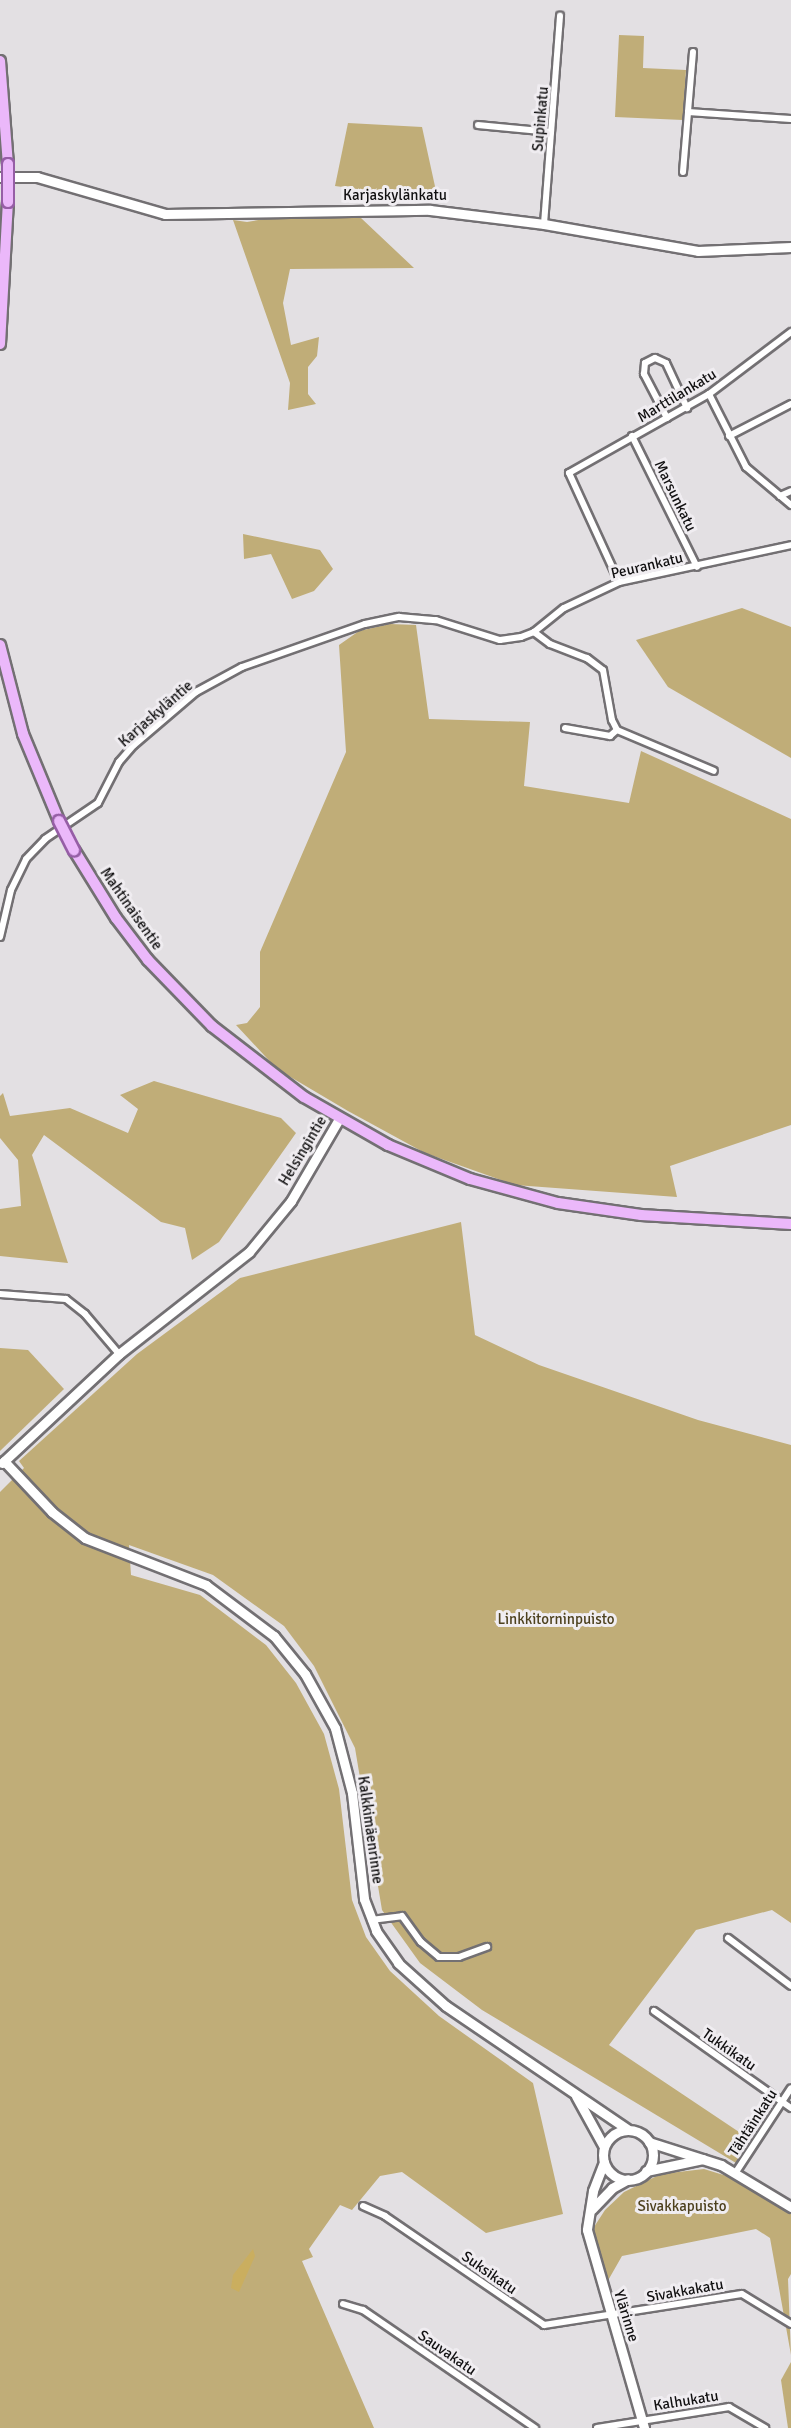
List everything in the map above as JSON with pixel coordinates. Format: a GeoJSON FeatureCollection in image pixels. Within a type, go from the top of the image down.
{"type":"FeatureCollection","features":[{"type":"Feature","properties":{"kind":"main road"},"geometry":{"type":"LineString","coordinates":[[0,62],[8,164],[0,344]]}},
{"type":"Feature","properties":{"kind":"main road","name":"Mahtinaisentie"},"geometry":{"type":"LineString","coordinates":[[0,645],[23,734],[59,821],[116,918],[180,995],[246,1055],[339,1119]]}},
{"type":"Feature","properties":{"kind":"main road","name":"Helsingintie"},"geometry":{"type":"LineString","coordinates":[[339,1119],[423,1161],[537,1199],[622,1213],[791,1224]]}},
{"type":"Feature","properties":{"kind":"street","name":"Supinkatu"},"geometry":{"type":"LineString","coordinates":[[544,224],[560,16]]}},
{"type":"Feature","properties":{"kind":"street"},"geometry":{"type":"LineString","coordinates":[[683,172],[693,52]]}},
{"type":"Feature","properties":{"kind":"street"},"geometry":{"type":"LineString","coordinates":[[688,112],[791,119]]}},
{"type":"Feature","properties":{"kind":"street"},"geometry":{"type":"LineString","coordinates":[[478,125],[551,132]]}},
{"type":"Feature","properties":{"kind":"street","name":"Karjaskylänkatu"},"geometry":{"type":"LineString","coordinates":[[0,177],[37,177],[165,214],[430,210],[544,224],[698,252],[791,247]]}},
{"type":"Feature","properties":{"kind":"street","name":"Marttilankatu"},"geometry":{"type":"LineString","coordinates":[[619,582],[569,473],[632,436],[687,408],[791,332]]}},
{"type":"Feature","properties":{"kind":"street"},"geometry":{"type":"LineString","coordinates":[[667,418],[644,374],[645,363],[655,358],[666,363],[687,408]]}},
{"type":"Feature","properties":{"kind":"street"},"geometry":{"type":"LineString","coordinates":[[709,394],[746,467],[791,506]]}},
{"type":"Feature","properties":{"kind":"street"},"geometry":{"type":"LineString","coordinates":[[729,436],[791,405]]}},
{"type":"Feature","properties":{"kind":"street","name":"Marsunkatu"},"geometry":{"type":"LineString","coordinates":[[632,436],[697,567]]}},
{"type":"Feature","properties":{"kind":"street"},"geometry":{"type":"LineString","coordinates":[[780,496],[791,491]]}},
{"type":"Feature","properties":{"kind":"street","name":"Peurankatu"},"geometry":{"type":"LineString","coordinates":[[417,617],[500,640],[534,632],[564,608],[619,582],[791,545]]}},
{"type":"Feature","properties":{"kind":"street","name":"Karjaskyläntie"},"geometry":{"type":"LineString","coordinates":[[0,937],[11,890],[27,859],[45,839],[98,803],[127,753],[196,692],[242,667],[365,624],[417,617]]}},
{"type":"Feature","properties":{"kind":"street"},"geometry":{"type":"LineString","coordinates":[[534,632],[550,644],[587,658],[603,670],[612,720],[617,730],[714,771]]}},
{"type":"Feature","properties":{"kind":"street"},"geometry":{"type":"LineString","coordinates":[[565,728],[610,736],[617,730]]}},
{"type":"Feature","properties":{"kind":"street","name":"Helsingintie"},"geometry":{"type":"LineString","coordinates":[[2,1463],[118,1354],[249,1252],[291,1201],[339,1119]]}},
{"type":"Feature","properties":{"kind":"street"},"geometry":{"type":"LineString","coordinates":[[0,1294],[66,1299],[85,1314],[118,1354]]}},
{"type":"Feature","properties":{"kind":"street","name":"Kalkkimäenrinne"},"geometry":{"type":"LineString","coordinates":[[2,1463],[52,1512],[85,1538],[206,1585],[274,1636],[293,1659],[335,1728],[352,1793],[364,1899],[371,1920],[398,1963],[446,2006],[627,2130]]}},
{"type":"Feature","properties":{"kind":"street"},"geometry":{"type":"LineString","coordinates":[[371,1920],[402,1916],[422,1942],[439,1957],[459,1957],[487,1947]]}},
{"type":"Feature","properties":{"kind":"street"},"geometry":{"type":"LineString","coordinates":[[728,1938],[791,1986]]}},
{"type":"Feature","properties":{"kind":"street","name":"Tukkikatu"},"geometry":{"type":"LineString","coordinates":[[654,2011],[791,2108]]}},
{"type":"Feature","properties":{"kind":"street","name":"Tähtäinkatu"},"geometry":{"type":"LineString","coordinates":[[736,2172],[791,2088]]}},
{"type":"Feature","properties":{"kind":"street","name":"Kalkkimäenrinne"},"geometry":{"type":"LineString","coordinates":[[576,2096],[604,2147]]}},
{"type":"Feature","properties":{"kind":"street"},"geometry":{"type":"LineString","coordinates":[[628,2180],[613,2175],[604,2162],[604,2147],[613,2134],[627,2130],[642,2134],[649,2142],[653,2157],[646,2171]]}},
{"type":"Feature","properties":{"kind":"street"},"geometry":{"type":"LineString","coordinates":[[649,2142],[705,2158],[736,2172],[791,2207]]}},
{"type":"Feature","properties":{"kind":"street"},"geometry":{"type":"LineString","coordinates":[[590,2211],[612,2188],[646,2171],[705,2158]]}},
{"type":"Feature","properties":{"kind":"street","name":"Ylärinne"},"geometry":{"type":"LineString","coordinates":[[604,2162],[590,2211],[589,2243],[643,2424]]}},
{"type":"Feature","properties":{"kind":"street","name":"Suksikatu"},"geometry":{"type":"LineString","coordinates":[[363,2206],[385,2216],[539,2323],[553,2326],[610,2316]]}},
{"type":"Feature","properties":{"kind":"street","name":"Sivakkakatu"},"geometry":{"type":"LineString","coordinates":[[610,2316],[742,2294],[791,2324]]}},
{"type":"Feature","properties":{"kind":"street","name":"Sauvakatu"},"geometry":{"type":"LineString","coordinates":[[343,2304],[363,2310],[535,2428]]}},
{"type":"Feature","properties":{"kind":"street","name":"Kalhukatu"},"geometry":{"type":"LineString","coordinates":[[643,2424],[729,2407],[765,2428]]}},
{"type":"Feature","properties":{"kind":"street"},"geometry":{"type":"LineString","coordinates":[[597,2428],[643,2424]]}},
{"type":"Feature","properties":{"kind":"green space"},"geometry":{"type":"Polygon","coordinates":[[[619,35],[644,36],[643,68],[686,70],[683,120],[615,117],[619,35]]]}},
{"type":"Feature","properties":{"kind":"green space"},"geometry":{"type":"Polygon","coordinates":[[[348,123],[422,127],[438,200],[335,186],[348,123]]]}},
{"type":"Feature","properties":{"kind":"green space"},"geometry":{"type":"Polygon","coordinates":[[[275,217],[361,218],[414,268],[290,269],[283,303],[291,345],[319,337],[317,356],[308,367],[308,394],[316,404],[288,410],[290,383],[233,220],[247,222],[275,217]]]}},
{"type":"Feature","properties":{"kind":"green space"},"geometry":{"type":"Polygon","coordinates":[[[243,534],[320,550],[333,569],[314,591],[292,599],[271,554],[244,559],[243,534]]]}},
{"type":"Feature","properties":{"kind":"green space"},"geometry":{"type":"Polygon","coordinates":[[[742,608],[791,627],[791,758],[668,687],[636,640],[742,608]]]}},
{"type":"Feature","properties":{"kind":"green space"},"geometry":{"type":"Polygon","coordinates":[[[390,624],[416,625],[429,719],[530,722],[524,786],[629,803],[641,751],[791,819],[791,1125],[670,1166],[677,1197],[515,1185],[425,1153],[348,1111],[277,1069],[236,1025],[247,1023],[260,1007],[260,952],[346,752],[339,645],[359,631],[390,624]]]}},
{"type":"Feature","properties":{"kind":"green space"},"geometry":{"type":"Polygon","coordinates":[[[154,1081],[281,1118],[296,1133],[219,1242],[192,1260],[185,1228],[161,1222],[44,1135],[32,1155],[68,1263],[0,1256],[0,1209],[21,1206],[18,1160],[0,1138],[0,1096],[3,1093],[10,1116],[70,1108],[128,1133],[138,1109],[120,1095],[154,1081]]]}},
{"type":"Feature","properties":{"kind":"green space","name":"Linkkitorninpuisto"},"geometry":{"type":"Polygon","coordinates":[[[461,1222],[475,1335],[539,1365],[698,1420],[791,1445],[791,1923],[772,1910],[696,1930],[609,2045],[745,2136],[749,2145],[736,2163],[482,2010],[420,1963],[382,1910],[355,1748],[314,1666],[284,1626],[213,1575],[129,1545],[131,1575],[200,1595],[266,1645],[296,1683],[324,1734],[339,1789],[352,1900],[366,1937],[390,1971],[439,2016],[533,2083],[563,2214],[486,2233],[402,2172],[380,2176],[352,2210],[340,2205],[309,2249],[313,2257],[302,2261],[374,2428],[0,2428],[0,1492],[24,1468],[19,1461],[137,1354],[240,1278],[461,1222]]]}},
{"type":"Feature","properties":{"kind":"green space"},"geometry":{"type":"Polygon","coordinates":[[[0,1348],[28,1350],[64,1389],[0,1451],[0,1348]]]}},
{"type":"Feature","properties":{"kind":"green space","name":"Sivakkapuisto"},"geometry":{"type":"Polygon","coordinates":[[[704,2169],[743,2181],[791,2213],[791,2274],[788,2279],[791,2355],[770,2238],[756,2229],[622,2256],[606,2284],[593,2243],[594,2227],[605,2210],[624,2192],[661,2174],[704,2169]]]}},
{"type":"Feature","properties":{"kind":"green space"},"geometry":{"type":"Polygon","coordinates":[[[791,2362],[791,2428],[788,2428],[781,2380],[791,2362]]]}},
{"type":"Feature","properties":{"kind":"shaded area"},"geometry":{"type":"Polygon","coordinates":[[[253,2249],[255,2256],[239,2292],[231,2288],[233,2275],[253,2249]]]}}]}
